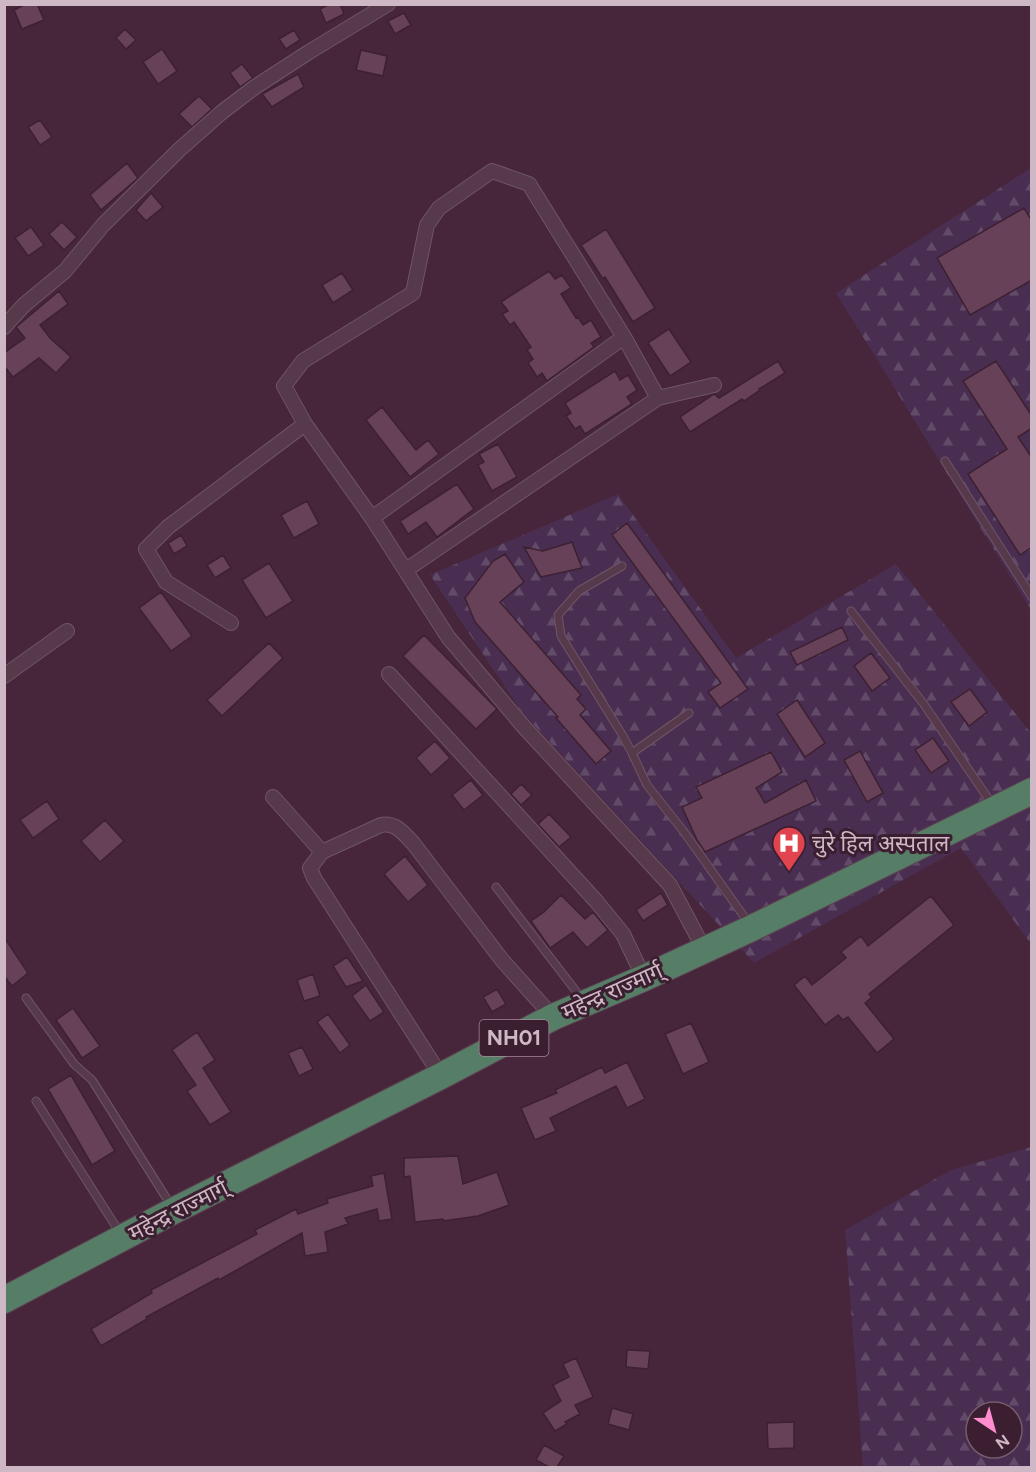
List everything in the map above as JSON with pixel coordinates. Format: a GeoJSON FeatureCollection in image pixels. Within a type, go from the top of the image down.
{"type":"FeatureCollection","features":[{"type":"Feature","properties":{"kind":"highway","name":"महेन्द्र राज्मार्ग्"},"geometry":{"type":"LineString","coordinates":[[4,1300],[553,1017],[752,928],[1032,790]]}},
{"type":"Feature","properties":{"kind":"street"},"geometry":{"type":"LineString","coordinates":[[4,327],[24,306],[65,272],[103,225],[179,150],[222,112],[255,87],[388,4]]}},
{"type":"Feature","properties":{"kind":"street"},"geometry":{"type":"LineString","coordinates":[[658,398],[624,337],[528,184],[492,171],[439,208],[427,225],[413,293],[303,361],[284,386],[305,424],[372,518],[448,638],[524,727],[670,885],[704,949]]}},
{"type":"Feature","properties":{"kind":"street"},"geometry":{"type":"LineString","coordinates":[[372,518],[624,337]]}},
{"type":"Feature","properties":{"kind":"street"},"geometry":{"type":"LineString","coordinates":[[406,570],[658,398],[714,385]]}},
{"type":"Feature","properties":{"kind":"street"},"geometry":{"type":"LineString","coordinates":[[231,623],[166,582],[146,549],[168,527],[305,424]]}},
{"type":"Feature","properties":{"kind":"street"},"geometry":{"type":"LineString","coordinates":[[4,676],[68,631]]}},
{"type":"Feature","properties":{"kind":"street"},"geometry":{"type":"LineString","coordinates":[[389,674],[597,901],[623,934],[644,978]]}},
{"type":"Feature","properties":{"kind":"street"},"geometry":{"type":"LineString","coordinates":[[273,797],[322,852]]}},
{"type":"Feature","properties":{"kind":"street"},"geometry":{"type":"LineString","coordinates":[[441,1076],[314,878],[310,868],[322,852],[381,825],[388,824],[399,829],[414,843],[502,960],[553,1017]]}},
{"type":"Feature","properties":{"kind":"lane"},"geometry":{"type":"LineString","coordinates":[[945,461],[1032,597]]}},
{"type":"Feature","properties":{"kind":"lane"},"geometry":{"type":"LineString","coordinates":[[622,566],[579,591],[558,615],[561,636],[632,753],[647,784],[752,928]]}},
{"type":"Feature","properties":{"kind":"lane"},"geometry":{"type":"LineString","coordinates":[[851,611],[923,703],[995,808]]}},
{"type":"Feature","properties":{"kind":"lane"},"geometry":{"type":"LineString","coordinates":[[632,753],[689,713]]}},
{"type":"Feature","properties":{"kind":"lane"},"geometry":{"type":"LineString","coordinates":[[496,887],[586,1003]]}},
{"type":"Feature","properties":{"kind":"lane"},"geometry":{"type":"LineString","coordinates":[[26,998],[74,1064],[92,1080],[175,1210]]}},
{"type":"Feature","properties":{"kind":"lane"},"geometry":{"type":"LineString","coordinates":[[36,1101],[123,1238]]}},
{"type":"Feature","properties":{"kind":"green space"},"geometry":{"type":"Polygon","coordinates":[[[1031,168],[1031,610],[836,293],[1031,168]]]}},
{"type":"Feature","properties":{"kind":"green space"},"geometry":{"type":"Polygon","coordinates":[[[618,494],[736,658],[896,564],[1031,733],[1031,944],[961,848],[754,963],[521,711],[430,575],[618,494]]]}},
{"type":"Feature","properties":{"kind":"green space"},"geometry":{"type":"Polygon","coordinates":[[[1031,1147],[1031,1467],[863,1467],[845,1230],[951,1170],[1031,1147]]]}},
{"type":"Feature","properties":{"kind":"building"},"geometry":{"type":"Polygon","coordinates":[[[26,4],[37,4],[44,20],[22,29],[14,10],[26,4]]]}},
{"type":"Feature","properties":{"kind":"building"},"geometry":{"type":"Polygon","coordinates":[[[330,4],[340,4],[344,14],[326,23],[320,9],[330,4]]]}},
{"type":"Feature","properties":{"kind":"building"},"geometry":{"type":"Polygon","coordinates":[[[404,13],[411,25],[395,34],[388,21],[404,13]]]}},
{"type":"Feature","properties":{"kind":"building"},"geometry":{"type":"Polygon","coordinates":[[[125,29],[136,40],[126,49],[116,38],[125,29]]]}},
{"type":"Feature","properties":{"kind":"building"},"geometry":{"type":"Polygon","coordinates":[[[294,30],[300,40],[286,49],[279,39],[294,30]]]}},
{"type":"Feature","properties":{"kind":"building"},"geometry":{"type":"Polygon","coordinates":[[[162,49],[177,71],[158,84],[143,62],[162,49]]]}},
{"type":"Feature","properties":{"kind":"building"},"geometry":{"type":"Polygon","coordinates":[[[361,50],[387,56],[383,76],[356,70],[361,50]]]}},
{"type":"Feature","properties":{"kind":"building"},"geometry":{"type":"Polygon","coordinates":[[[242,64],[253,78],[240,87],[230,73],[242,64]]]}},
{"type":"Feature","properties":{"kind":"building"},"geometry":{"type":"Polygon","coordinates":[[[298,74],[304,87],[272,107],[262,94],[298,74]]]}},
{"type":"Feature","properties":{"kind":"building"},"geometry":{"type":"Polygon","coordinates":[[[199,96],[212,109],[192,127],[179,114],[199,96]]]}},
{"type":"Feature","properties":{"kind":"building"},"geometry":{"type":"Polygon","coordinates":[[[40,120],[52,137],[40,145],[28,127],[40,120]]]}},
{"type":"Feature","properties":{"kind":"building"},"geometry":{"type":"Polygon","coordinates":[[[127,163],[138,178],[101,210],[90,195],[127,163]]]}},
{"type":"Feature","properties":{"kind":"building"},"geometry":{"type":"Polygon","coordinates":[[[151,193],[163,207],[146,221],[136,210],[151,193]]]}},
{"type":"Feature","properties":{"kind":"building"},"geometry":{"type":"Polygon","coordinates":[[[1024,208],[1032,221],[1032,280],[970,315],[937,258],[1024,208]]]}},
{"type":"Feature","properties":{"kind":"building"},"geometry":{"type":"Polygon","coordinates":[[[62,222],[77,237],[64,250],[49,234],[62,222]]]}},
{"type":"Feature","properties":{"kind":"building"},"geometry":{"type":"Polygon","coordinates":[[[31,227],[44,245],[28,256],[15,238],[31,227]]]}},
{"type":"Feature","properties":{"kind":"building"},"geometry":{"type":"Polygon","coordinates":[[[606,229],[655,308],[633,322],[605,277],[603,279],[581,245],[606,229]]]}},
{"type":"Feature","properties":{"kind":"building"},"geometry":{"type":"Polygon","coordinates":[[[549,271],[555,279],[562,275],[571,288],[561,294],[576,318],[578,317],[583,325],[591,320],[601,337],[591,343],[594,347],[547,381],[542,373],[537,377],[528,363],[533,359],[527,350],[531,347],[514,322],[510,325],[502,314],[508,311],[501,302],[549,271]]]}},
{"type":"Feature","properties":{"kind":"building"},"geometry":{"type":"Polygon","coordinates":[[[342,273],[353,290],[333,303],[322,285],[342,273]]]}},
{"type":"Feature","properties":{"kind":"building"},"geometry":{"type":"Polygon","coordinates":[[[59,291],[68,304],[40,325],[50,338],[71,357],[56,373],[39,358],[13,377],[4,366],[4,353],[25,338],[16,327],[59,291]]]}},
{"type":"Feature","properties":{"kind":"building"},"geometry":{"type":"Polygon","coordinates":[[[669,329],[691,362],[670,376],[648,343],[669,329]]]}},
{"type":"Feature","properties":{"kind":"building"},"geometry":{"type":"Polygon","coordinates":[[[778,361],[785,373],[744,401],[742,399],[690,432],[680,417],[714,394],[719,398],[778,361]]]}},
{"type":"Feature","properties":{"kind":"building"},"geometry":{"type":"Polygon","coordinates":[[[996,361],[1032,416],[1032,428],[1018,437],[1032,458],[1032,547],[1020,555],[968,474],[1007,449],[963,381],[996,361]]]}},
{"type":"Feature","properties":{"kind":"building"},"geometry":{"type":"Polygon","coordinates":[[[615,371],[620,380],[628,375],[637,390],[627,397],[632,404],[585,434],[580,426],[575,429],[566,416],[571,413],[565,403],[615,371]]]}},
{"type":"Feature","properties":{"kind":"building"},"geometry":{"type":"Polygon","coordinates":[[[382,407],[416,450],[428,440],[439,454],[410,477],[366,420],[382,407]]]}},
{"type":"Feature","properties":{"kind":"building"},"geometry":{"type":"Polygon","coordinates":[[[498,444],[517,477],[492,491],[478,465],[484,462],[479,454],[498,444]]]}},
{"type":"Feature","properties":{"kind":"building"},"geometry":{"type":"Polygon","coordinates":[[[457,484],[474,509],[437,537],[426,522],[408,534],[400,521],[457,484]]]}},
{"type":"Feature","properties":{"kind":"building"},"geometry":{"type":"Polygon","coordinates":[[[307,501],[319,524],[294,538],[281,515],[307,501]]]}},
{"type":"Feature","properties":{"kind":"building"},"geometry":{"type":"Polygon","coordinates":[[[627,523],[748,689],[720,708],[708,692],[721,683],[612,535],[627,523]]]}},
{"type":"Feature","properties":{"kind":"building"},"geometry":{"type":"Polygon","coordinates":[[[181,535],[187,546],[174,554],[168,543],[181,535]]]}},
{"type":"Feature","properties":{"kind":"building"},"geometry":{"type":"Polygon","coordinates":[[[572,542],[582,568],[541,577],[524,547],[543,551],[572,542]]]}},
{"type":"Feature","properties":{"kind":"building"},"geometry":{"type":"Polygon","coordinates":[[[505,554],[524,582],[500,602],[581,695],[577,699],[586,709],[580,715],[611,751],[596,764],[475,622],[465,598],[493,561],[505,554]]]}},
{"type":"Feature","properties":{"kind":"building"},"geometry":{"type":"Polygon","coordinates":[[[223,555],[231,568],[215,578],[207,565],[223,555]]]}},
{"type":"Feature","properties":{"kind":"building"},"geometry":{"type":"Polygon","coordinates":[[[269,563],[293,601],[266,618],[242,580],[269,563]]]}},
{"type":"Feature","properties":{"kind":"building"},"geometry":{"type":"Polygon","coordinates":[[[161,592],[192,636],[171,651],[139,608],[161,592]]]}},
{"type":"Feature","properties":{"kind":"building"},"geometry":{"type":"Polygon","coordinates":[[[842,627],[848,640],[797,665],[790,652],[842,627]]]}},
{"type":"Feature","properties":{"kind":"building"},"geometry":{"type":"Polygon","coordinates":[[[424,635],[497,709],[476,729],[403,656],[424,635]]]}},
{"type":"Feature","properties":{"kind":"building"},"geometry":{"type":"Polygon","coordinates":[[[269,643],[283,658],[222,716],[207,700],[269,643]]]}},
{"type":"Feature","properties":{"kind":"building"},"geometry":{"type":"Polygon","coordinates":[[[871,653],[890,678],[872,691],[854,666],[871,653]]]}},
{"type":"Feature","properties":{"kind":"building"},"geometry":{"type":"Polygon","coordinates":[[[970,689],[987,712],[969,726],[951,702],[970,689]]]}},
{"type":"Feature","properties":{"kind":"building"},"geometry":{"type":"Polygon","coordinates":[[[797,700],[825,743],[805,757],[777,714],[797,700]]]}},
{"type":"Feature","properties":{"kind":"building"},"geometry":{"type":"Polygon","coordinates":[[[933,738],[949,761],[931,773],[915,750],[933,738]]]}},
{"type":"Feature","properties":{"kind":"building"},"geometry":{"type":"Polygon","coordinates":[[[435,741],[450,758],[431,775],[416,758],[435,741]]]}},
{"type":"Feature","properties":{"kind":"building"},"geometry":{"type":"Polygon","coordinates":[[[860,751],[883,793],[867,802],[844,760],[860,751]]]}},
{"type":"Feature","properties":{"kind":"building"},"geometry":{"type":"Polygon","coordinates":[[[771,752],[782,772],[756,788],[765,803],[806,780],[816,801],[705,852],[682,807],[702,798],[696,787],[771,752]]]}},
{"type":"Feature","properties":{"kind":"building"},"geometry":{"type":"Polygon","coordinates":[[[471,780],[483,795],[464,810],[452,795],[471,780]]]}},
{"type":"Feature","properties":{"kind":"building"},"geometry":{"type":"Polygon","coordinates":[[[521,784],[532,795],[521,805],[511,794],[521,784]]]}},
{"type":"Feature","properties":{"kind":"building"},"geometry":{"type":"Polygon","coordinates":[[[47,801],[59,819],[33,838],[20,820],[47,801]]]}},
{"type":"Feature","properties":{"kind":"building"},"geometry":{"type":"Polygon","coordinates":[[[549,814],[571,837],[559,847],[538,824],[549,814]]]}},
{"type":"Feature","properties":{"kind":"building"},"geometry":{"type":"Polygon","coordinates":[[[105,820],[124,841],[100,862],[81,841],[105,820]]]}},
{"type":"Feature","properties":{"kind":"building"},"geometry":{"type":"Polygon","coordinates":[[[405,856],[428,885],[408,902],[384,874],[405,856]]]}},
{"type":"Feature","properties":{"kind":"building"},"geometry":{"type":"Polygon","coordinates":[[[661,893],[668,905],[643,921],[636,910],[661,893]]]}},
{"type":"Feature","properties":{"kind":"building"},"geometry":{"type":"Polygon","coordinates":[[[561,895],[585,919],[593,912],[608,930],[587,948],[573,932],[550,948],[531,921],[561,895]]]}},
{"type":"Feature","properties":{"kind":"building"},"geometry":{"type":"Polygon","coordinates":[[[931,896],[954,925],[869,994],[872,997],[865,1003],[894,1039],[877,1053],[848,1017],[843,1020],[838,1015],[825,1025],[794,985],[805,976],[812,985],[846,958],[841,952],[861,936],[868,946],[931,896]]]}},
{"type":"Feature","properties":{"kind":"building"},"geometry":{"type":"Polygon","coordinates":[[[4,937],[28,973],[12,986],[4,976],[4,937]]]}},
{"type":"Feature","properties":{"kind":"building"},"geometry":{"type":"Polygon","coordinates":[[[347,957],[363,981],[346,987],[333,966],[347,957]]]}},
{"type":"Feature","properties":{"kind":"building"},"geometry":{"type":"Polygon","coordinates":[[[313,974],[320,996],[304,1001],[297,980],[313,974]]]}},
{"type":"Feature","properties":{"kind":"building"},"geometry":{"type":"Polygon","coordinates":[[[366,985],[384,1012],[370,1021],[352,996],[366,985]]]}},
{"type":"Feature","properties":{"kind":"building"},"geometry":{"type":"Polygon","coordinates":[[[497,989],[506,1004],[492,1012],[483,997],[497,989]]]}},
{"type":"Feature","properties":{"kind":"building"},"geometry":{"type":"Polygon","coordinates":[[[73,1008],[100,1046],[82,1058],[56,1020],[73,1008]]]}},
{"type":"Feature","properties":{"kind":"building"},"geometry":{"type":"Polygon","coordinates":[[[328,1014],[350,1045],[340,1053],[317,1022],[328,1014]]]}},
{"type":"Feature","properties":{"kind":"building"},"geometry":{"type":"Polygon","coordinates":[[[691,1023],[709,1062],[683,1074],[665,1034],[691,1023]]]}},
{"type":"Feature","properties":{"kind":"building"},"geometry":{"type":"Polygon","coordinates":[[[197,1032],[215,1060],[203,1068],[231,1112],[210,1125],[187,1091],[196,1085],[172,1050],[197,1032]]]}},
{"type":"Feature","properties":{"kind":"building"},"geometry":{"type":"Polygon","coordinates":[[[302,1047],[313,1069],[299,1076],[288,1053],[302,1047]]]}},
{"type":"Feature","properties":{"kind":"building"},"geometry":{"type":"Polygon","coordinates":[[[627,1062],[645,1099],[627,1108],[616,1086],[550,1118],[556,1131],[535,1140],[521,1108],[557,1093],[555,1090],[602,1067],[605,1073],[627,1062]]]}},
{"type":"Feature","properties":{"kind":"building"},"geometry":{"type":"Polygon","coordinates":[[[71,1075],[115,1151],[92,1165],[48,1089],[71,1075]]]}},
{"type":"Feature","properties":{"kind":"building"},"geometry":{"type":"Polygon","coordinates":[[[458,1156],[463,1184],[497,1172],[509,1205],[478,1216],[415,1222],[410,1176],[404,1177],[404,1158],[458,1156]]]}},
{"type":"Feature","properties":{"kind":"building"},"geometry":{"type":"Polygon","coordinates":[[[384,1173],[392,1219],[379,1221],[377,1209],[345,1218],[348,1224],[325,1232],[328,1252],[305,1256],[302,1233],[219,1280],[218,1278],[146,1317],[147,1319],[101,1346],[91,1329],[152,1293],[151,1290],[257,1234],[255,1230],[296,1209],[298,1214],[328,1203],[327,1199],[373,1186],[371,1176],[384,1173]]]}},
{"type":"Feature","properties":{"kind":"building"},"geometry":{"type":"Polygon","coordinates":[[[627,1350],[650,1351],[648,1369],[626,1367],[627,1350]]]}},
{"type":"Feature","properties":{"kind":"building"},"geometry":{"type":"Polygon","coordinates":[[[576,1358],[593,1397],[575,1405],[580,1414],[565,1422],[567,1424],[555,1431],[543,1413],[561,1401],[553,1385],[569,1377],[563,1364],[576,1358]]]}},
{"type":"Feature","properties":{"kind":"building"},"geometry":{"type":"Polygon","coordinates":[[[612,1408],[633,1414],[629,1430],[608,1424],[612,1408]]]}},
{"type":"Feature","properties":{"kind":"building"},"geometry":{"type":"Polygon","coordinates":[[[794,1422],[794,1448],[768,1449],[767,1423],[794,1422]]]}},
{"type":"Feature","properties":{"kind":"building"},"geometry":{"type":"Polygon","coordinates":[[[544,1445],[564,1456],[557,1467],[549,1467],[536,1460],[544,1445]]]}},
{"type":"Feature","properties":{"kind":"place","name":"चुरे हिल अस्पताल"},"geometry":{"type":"Point","coordinates":[789,872]}}]}
